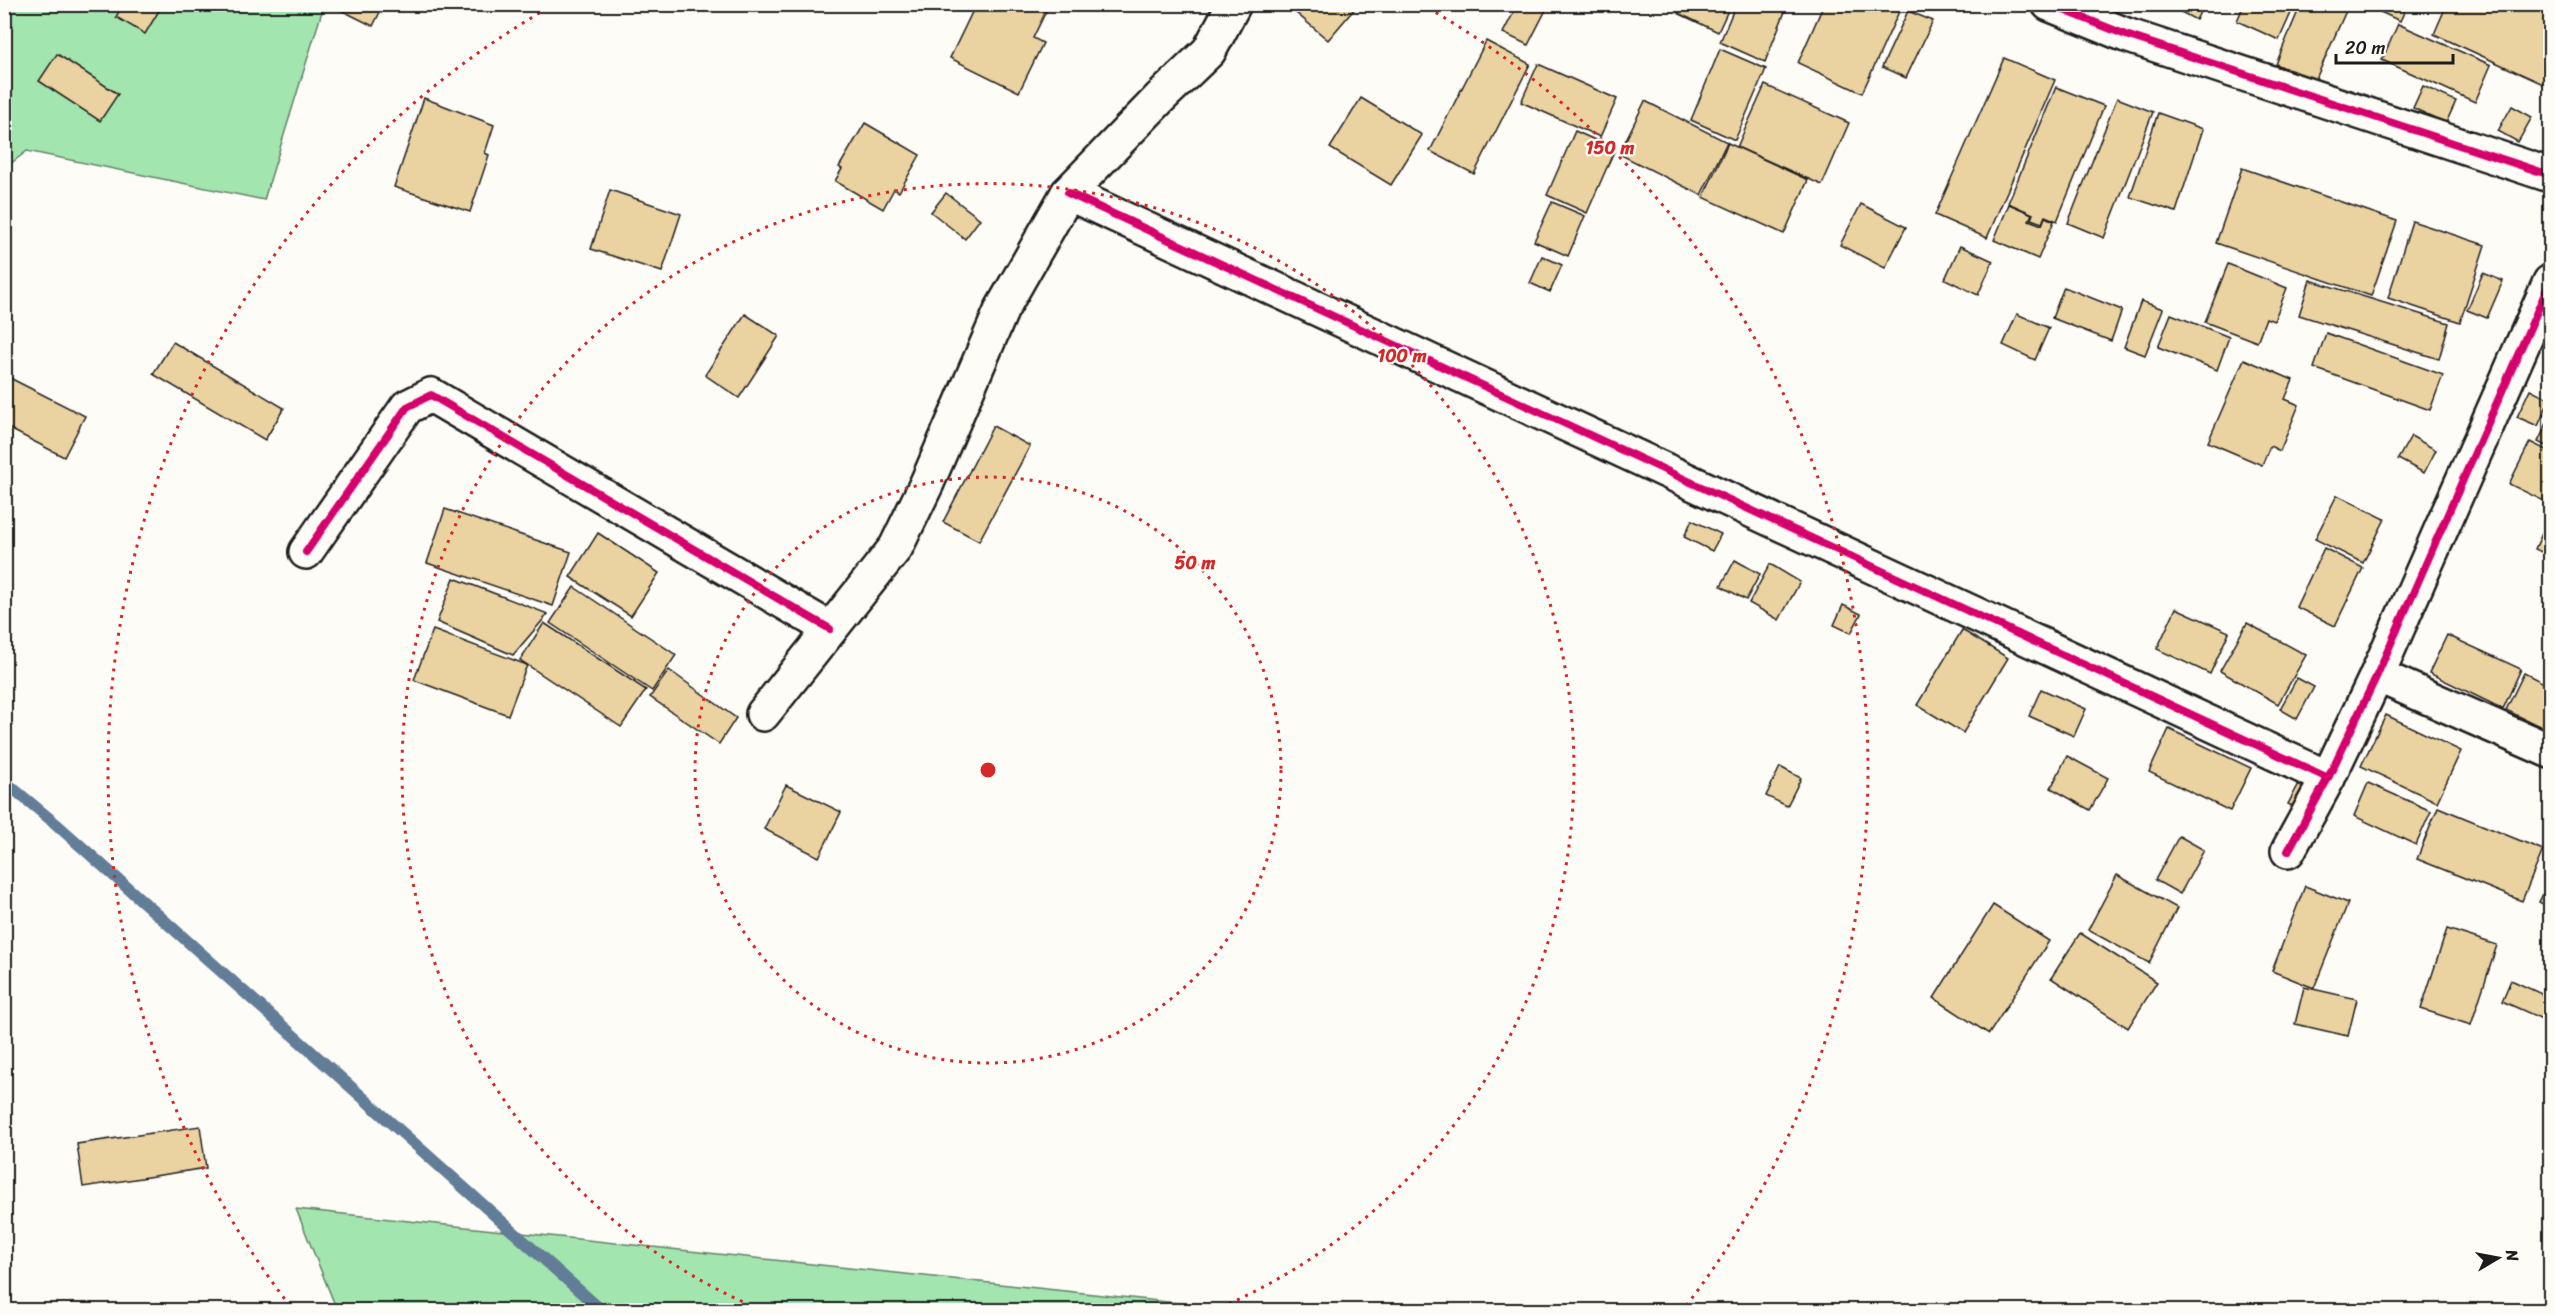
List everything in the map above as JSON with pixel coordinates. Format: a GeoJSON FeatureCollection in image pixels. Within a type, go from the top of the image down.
{"type":"FeatureCollection","features":[{"type":"Feature","properties":{"kind":"street"},"geometry":{"type":"LineString","coordinates":[[763,714],[896,547],[927,483],[1002,309],[1068,193],[1209,51],[1234,4]]}},
{"type":"Feature","properties":{"kind":"street"},"geometry":{"type":"LineString","coordinates":[[2049,4],[2126,35],[2550,175]]}},
{"type":"Feature","properties":{"kind":"street"},"geometry":{"type":"LineString","coordinates":[[1068,193],[2328,778]]}},
{"type":"Feature","properties":{"kind":"street"},"geometry":{"type":"LineString","coordinates":[[2288,851],[2328,778],[2377,675],[2550,282]]}},
{"type":"Feature","properties":{"kind":"street"},"geometry":{"type":"LineString","coordinates":[[306,552],[407,407],[431,395],[830,629]]}},
{"type":"Feature","properties":{"kind":"street"},"geometry":{"type":"LineString","coordinates":[[2377,675],[2550,752]]}},
{"type":"Feature","properties":{"kind":"green space"},"geometry":{"type":"Polygon","coordinates":[[[5,5],[324,5],[264,200],[27,151],[5,168],[5,5]]]}},
{"type":"Feature","properties":{"kind":"green space"},"geometry":{"type":"Polygon","coordinates":[[[296,1209],[1243,1310],[337,1310],[296,1209]]]}},
{"type":"Feature","properties":{"kind":"building"},"geometry":{"type":"Polygon","coordinates":[[[123,4],[163,4],[145,34],[116,17],[123,4]]]}},
{"type":"Feature","properties":{"kind":"building"},"geometry":{"type":"Polygon","coordinates":[[[329,4],[376,4],[382,8],[373,26],[329,4]]]}},
{"type":"Feature","properties":{"kind":"building"},"geometry":{"type":"Polygon","coordinates":[[[976,4],[1038,4],[1047,9],[1033,38],[1043,43],[1019,92],[950,58],[976,4]]]}},
{"type":"Feature","properties":{"kind":"building"},"geometry":{"type":"Polygon","coordinates":[[[1291,4],[1353,4],[1356,7],[1328,40],[1289,7],[1291,4]]]}},
{"type":"Feature","properties":{"kind":"building"},"geometry":{"type":"Polygon","coordinates":[[[1518,4],[1549,4],[1528,45],[1503,33],[1518,4]]]}},
{"type":"Feature","properties":{"kind":"building"},"geometry":{"type":"Polygon","coordinates":[[[1681,4],[1731,4],[1718,32],[1678,13],[1681,4]]]}},
{"type":"Feature","properties":{"kind":"building"},"geometry":{"type":"Polygon","coordinates":[[[1736,4],[1788,4],[1765,62],[1720,42],[1736,4]]]}},
{"type":"Feature","properties":{"kind":"building"},"geometry":{"type":"Polygon","coordinates":[[[1824,4],[1902,5],[1862,93],[1798,63],[1824,4]]]}},
{"type":"Feature","properties":{"kind":"building"},"geometry":{"type":"Polygon","coordinates":[[[2166,4],[2204,4],[2196,20],[2166,4]]]}},
{"type":"Feature","properties":{"kind":"building"},"geometry":{"type":"Polygon","coordinates":[[[2244,4],[2295,4],[2279,40],[2237,21],[2244,4]]]}},
{"type":"Feature","properties":{"kind":"building"},"geometry":{"type":"Polygon","coordinates":[[[2301,4],[2349,4],[2315,81],[2276,64],[2301,4]]]}},
{"type":"Feature","properties":{"kind":"building"},"geometry":{"type":"Polygon","coordinates":[[[2363,4],[2408,4],[2400,21],[2363,4]]]}},
{"type":"Feature","properties":{"kind":"building"},"geometry":{"type":"Polygon","coordinates":[[[2447,4],[2530,4],[2550,14],[2550,67],[2543,84],[2434,34],[2447,4]]]}},
{"type":"Feature","properties":{"kind":"building"},"geometry":{"type":"Polygon","coordinates":[[[1908,11],[1933,21],[1906,78],[1882,67],[1908,11]]]}},
{"type":"Feature","properties":{"kind":"building"},"geometry":{"type":"Polygon","coordinates":[[[2398,24],[2491,65],[2475,102],[2382,60],[2398,24]]]}},
{"type":"Feature","properties":{"kind":"building"},"geometry":{"type":"Polygon","coordinates":[[[1486,41],[1530,64],[1474,174],[1430,151],[1486,41]]]}},
{"type":"Feature","properties":{"kind":"building"},"geometry":{"type":"Polygon","coordinates":[[[1720,49],[1766,69],[1735,140],[1691,120],[1720,49]]]}},
{"type":"Feature","properties":{"kind":"building"},"geometry":{"type":"Polygon","coordinates":[[[57,54],[118,94],[100,121],[39,81],[57,54]]]}},
{"type":"Feature","properties":{"kind":"building"},"geometry":{"type":"Polygon","coordinates":[[[2004,58],[2055,80],[1987,238],[1935,215],[2004,58]]]}},
{"type":"Feature","properties":{"kind":"building"},"geometry":{"type":"Polygon","coordinates":[[[1538,64],[1617,99],[1600,137],[1521,102],[1538,64]]]}},
{"type":"Feature","properties":{"kind":"building"},"geometry":{"type":"Polygon","coordinates":[[[1765,85],[1849,123],[1822,185],[1737,147],[1765,85]]]}},
{"type":"Feature","properties":{"kind":"building"},"geometry":{"type":"Polygon","coordinates":[[[2423,86],[2456,101],[2446,123],[2413,108],[2423,86]]]}},
{"type":"Feature","properties":{"kind":"building"},"geometry":{"type":"Polygon","coordinates":[[[2056,87],[2104,106],[2057,221],[2045,216],[2042,223],[2031,219],[2033,214],[2008,203],[2056,87]]]}},
{"type":"Feature","properties":{"kind":"building"},"geometry":{"type":"Polygon","coordinates":[[[424,98],[494,125],[485,153],[489,155],[470,212],[394,187],[424,98]]]}},
{"type":"Feature","properties":{"kind":"building"},"geometry":{"type":"Polygon","coordinates":[[[1361,98],[1422,135],[1391,185],[1330,148],[1361,98]]]}},
{"type":"Feature","properties":{"kind":"building"},"geometry":{"type":"Polygon","coordinates":[[[2117,98],[2153,112],[2104,238],[2068,223],[2117,98]]]}},
{"type":"Feature","properties":{"kind":"building"},"geometry":{"type":"Polygon","coordinates":[[[1645,101],[1727,142],[1701,195],[1619,154],[1645,101]]]}},
{"type":"Feature","properties":{"kind":"building"},"geometry":{"type":"Polygon","coordinates":[[[2512,106],[2532,117],[2518,142],[2498,131],[2512,106]]]}},
{"type":"Feature","properties":{"kind":"building"},"geometry":{"type":"Polygon","coordinates":[[[2158,113],[2203,129],[2176,212],[2130,197],[2158,113]]]}},
{"type":"Feature","properties":{"kind":"building"},"geometry":{"type":"Polygon","coordinates":[[[865,123],[920,155],[899,192],[894,189],[883,209],[835,181],[842,169],[839,167],[865,123]]]}},
{"type":"Feature","properties":{"kind":"building"},"geometry":{"type":"Polygon","coordinates":[[[1575,131],[1615,149],[1587,213],[1547,195],[1575,131]]]}},
{"type":"Feature","properties":{"kind":"building"},"geometry":{"type":"Polygon","coordinates":[[[1728,143],[1808,180],[1784,234],[1703,197],[1728,143]]]}},
{"type":"Feature","properties":{"kind":"building"},"geometry":{"type":"Polygon","coordinates":[[[2242,168],[2397,221],[2371,296],[2216,243],[2242,168]]]}},
{"type":"Feature","properties":{"kind":"building"},"geometry":{"type":"Polygon","coordinates":[[[610,190],[681,214],[662,272],[591,249],[610,190]]]}},
{"type":"Feature","properties":{"kind":"building"},"geometry":{"type":"Polygon","coordinates":[[[946,193],[980,219],[965,239],[931,212],[946,193]]]}},
{"type":"Feature","properties":{"kind":"building"},"geometry":{"type":"Polygon","coordinates":[[[1552,202],[1585,216],[1568,256],[1534,241],[1552,202]]]}},
{"type":"Feature","properties":{"kind":"building"},"geometry":{"type":"Polygon","coordinates":[[[1861,204],[1906,227],[1885,268],[1840,245],[1861,204]]]}},
{"type":"Feature","properties":{"kind":"building"},"geometry":{"type":"Polygon","coordinates":[[[2009,204],[2032,214],[2029,220],[2042,225],[2045,217],[2054,221],[2038,259],[1994,240],[2009,204]]]}},
{"type":"Feature","properties":{"kind":"building"},"geometry":{"type":"Polygon","coordinates":[[[2412,221],[2485,245],[2460,322],[2388,298],[2412,221]]]}},
{"type":"Feature","properties":{"kind":"building"},"geometry":{"type":"Polygon","coordinates":[[[1960,246],[1993,261],[1978,295],[1945,279],[1960,246]]]}},
{"type":"Feature","properties":{"kind":"building"},"geometry":{"type":"Polygon","coordinates":[[[1542,256],[1562,265],[1550,292],[1530,283],[1542,256]]]}},
{"type":"Feature","properties":{"kind":"building"},"geometry":{"type":"Polygon","coordinates":[[[2228,264],[2287,288],[2274,321],[2266,318],[2257,342],[2205,322],[2228,264]]]}},
{"type":"Feature","properties":{"kind":"building"},"geometry":{"type":"Polygon","coordinates":[[[2483,273],[2503,281],[2487,318],[2467,310],[2483,273]]]}},
{"type":"Feature","properties":{"kind":"building"},"geometry":{"type":"Polygon","coordinates":[[[2310,280],[2449,323],[2439,359],[2299,315],[2310,280]]]}},
{"type":"Feature","properties":{"kind":"building"},"geometry":{"type":"Polygon","coordinates":[[[2064,287],[2122,310],[2111,341],[2052,318],[2064,287]]]}},
{"type":"Feature","properties":{"kind":"building"},"geometry":{"type":"Polygon","coordinates":[[[2141,301],[2163,309],[2145,355],[2124,347],[2141,301]]]}},
{"type":"Feature","properties":{"kind":"building"},"geometry":{"type":"Polygon","coordinates":[[[745,314],[779,336],[739,398],[705,375],[745,314]]]}},
{"type":"Feature","properties":{"kind":"building"},"geometry":{"type":"Polygon","coordinates":[[[2017,314],[2049,328],[2035,360],[2003,345],[2017,314]]]}},
{"type":"Feature","properties":{"kind":"building"},"geometry":{"type":"Polygon","coordinates":[[[2171,314],[2229,337],[2217,370],[2158,347],[2171,314]]]}},
{"type":"Feature","properties":{"kind":"building"},"geometry":{"type":"Polygon","coordinates":[[[2326,333],[2443,375],[2430,410],[2314,368],[2326,333]]]}},
{"type":"Feature","properties":{"kind":"building"},"geometry":{"type":"Polygon","coordinates":[[[173,342],[284,408],[265,440],[153,374],[173,342]]]}},
{"type":"Feature","properties":{"kind":"building"},"geometry":{"type":"Polygon","coordinates":[[[2244,359],[2293,380],[2285,399],[2299,405],[2280,451],[2270,446],[2262,465],[2208,442],[2244,359]]]}},
{"type":"Feature","properties":{"kind":"building"},"geometry":{"type":"Polygon","coordinates":[[[4,375],[85,416],[64,457],[4,426],[4,375]]]}},
{"type":"Feature","properties":{"kind":"building"},"geometry":{"type":"Polygon","coordinates":[[[2530,389],[2550,399],[2538,426],[2517,417],[2530,389]]]}},
{"type":"Feature","properties":{"kind":"building"},"geometry":{"type":"Polygon","coordinates":[[[2550,420],[2550,448],[2538,442],[2550,420]]]}},
{"type":"Feature","properties":{"kind":"building"},"geometry":{"type":"Polygon","coordinates":[[[993,426],[1030,446],[979,541],[943,522],[993,426]]]}},
{"type":"Feature","properties":{"kind":"building"},"geometry":{"type":"Polygon","coordinates":[[[2411,436],[2436,450],[2424,473],[2398,459],[2411,436]]]}},
{"type":"Feature","properties":{"kind":"building"},"geometry":{"type":"Polygon","coordinates":[[[2530,442],[2550,452],[2550,504],[2509,484],[2530,442]]]}},
{"type":"Feature","properties":{"kind":"building"},"geometry":{"type":"Polygon","coordinates":[[[2337,495],[2385,519],[2363,563],[2315,539],[2337,495]]]}},
{"type":"Feature","properties":{"kind":"building"},"geometry":{"type":"Polygon","coordinates":[[[445,509],[571,552],[553,606],[427,563],[445,509]]]}},
{"type":"Feature","properties":{"kind":"building"},"geometry":{"type":"Polygon","coordinates":[[[2550,516],[2550,556],[2535,549],[2550,516]]]}},
{"type":"Feature","properties":{"kind":"building"},"geometry":{"type":"Polygon","coordinates":[[[1692,520],[1721,534],[1712,551],[1684,537],[1692,520]]]}},
{"type":"Feature","properties":{"kind":"building"},"geometry":{"type":"Polygon","coordinates":[[[598,533],[659,573],[631,616],[570,577],[598,533]]]}},
{"type":"Feature","properties":{"kind":"building"},"geometry":{"type":"Polygon","coordinates":[[[2324,548],[2363,568],[2335,626],[2296,607],[2324,548]]]}},
{"type":"Feature","properties":{"kind":"building"},"geometry":{"type":"Polygon","coordinates":[[[1735,560],[1760,574],[1746,600],[1721,586],[1735,560]]]}},
{"type":"Feature","properties":{"kind":"building"},"geometry":{"type":"Polygon","coordinates":[[[1770,564],[1800,582],[1779,620],[1749,603],[1770,564]]]}},
{"type":"Feature","properties":{"kind":"building"},"geometry":{"type":"Polygon","coordinates":[[[454,578],[548,614],[513,655],[437,622],[454,578]]]}},
{"type":"Feature","properties":{"kind":"building"},"geometry":{"type":"Polygon","coordinates":[[[574,587],[676,655],[652,691],[550,623],[574,587]]]}},
{"type":"Feature","properties":{"kind":"building"},"geometry":{"type":"Polygon","coordinates":[[[1843,605],[1861,614],[1851,633],[1834,625],[1843,605]]]}},
{"type":"Feature","properties":{"kind":"building"},"geometry":{"type":"Polygon","coordinates":[[[2176,608],[2229,632],[2210,674],[2157,649],[2176,608]]]}},
{"type":"Feature","properties":{"kind":"building"},"geometry":{"type":"Polygon","coordinates":[[[544,623],[646,690],[621,727],[520,660],[544,623]]]}},
{"type":"Feature","properties":{"kind":"building"},"geometry":{"type":"Polygon","coordinates":[[[2247,623],[2306,655],[2278,704],[2220,671],[2247,623]]]}},
{"type":"Feature","properties":{"kind":"building"},"geometry":{"type":"Polygon","coordinates":[[[433,630],[527,665],[508,715],[414,680],[433,630]]]}},
{"type":"Feature","properties":{"kind":"building"},"geometry":{"type":"Polygon","coordinates":[[[1962,630],[2008,658],[1963,733],[1917,705],[1962,630]]]}},
{"type":"Feature","properties":{"kind":"building"},"geometry":{"type":"Polygon","coordinates":[[[2447,635],[2521,669],[2503,709],[2429,673],[2447,635]]]}},
{"type":"Feature","properties":{"kind":"building"},"geometry":{"type":"Polygon","coordinates":[[[669,670],[736,718],[719,744],[650,697],[669,670]]]}},
{"type":"Feature","properties":{"kind":"building"},"geometry":{"type":"Polygon","coordinates":[[[2524,673],[2550,686],[2550,731],[2506,710],[2524,673]]]}},
{"type":"Feature","properties":{"kind":"building"},"geometry":{"type":"Polygon","coordinates":[[[2297,678],[2314,687],[2297,719],[2280,709],[2297,678]]]}},
{"type":"Feature","properties":{"kind":"building"},"geometry":{"type":"Polygon","coordinates":[[[2041,689],[2086,709],[2074,736],[2029,716],[2041,689]]]}},
{"type":"Feature","properties":{"kind":"building"},"geometry":{"type":"Polygon","coordinates":[[[2386,715],[2461,751],[2437,802],[2361,766],[2386,715]]]}},
{"type":"Feature","properties":{"kind":"building"},"geometry":{"type":"Polygon","coordinates":[[[2169,729],[2251,768],[2230,811],[2149,772],[2169,729]]]}},
{"type":"Feature","properties":{"kind":"building"},"geometry":{"type":"Polygon","coordinates":[[[2067,756],[2108,778],[2090,810],[2051,788],[2067,756]]]}},
{"type":"Feature","properties":{"kind":"building"},"geometry":{"type":"Polygon","coordinates":[[[1780,767],[1801,778],[1787,806],[1766,796],[1780,767]]]}},
{"type":"Feature","properties":{"kind":"building"},"geometry":{"type":"Polygon","coordinates":[[[2301,780],[2311,786],[2298,809],[2288,804],[2301,780]]]}},
{"type":"Feature","properties":{"kind":"building"},"geometry":{"type":"Polygon","coordinates":[[[2368,783],[2431,811],[2416,845],[2354,816],[2368,783]]]}},
{"type":"Feature","properties":{"kind":"building"},"geometry":{"type":"Polygon","coordinates":[[[786,785],[841,812],[819,857],[764,829],[786,785]]]}},
{"type":"Feature","properties":{"kind":"building"},"geometry":{"type":"Polygon","coordinates":[[[2438,807],[2543,850],[2522,901],[2417,859],[2438,807]]]}},
{"type":"Feature","properties":{"kind":"building"},"geometry":{"type":"Polygon","coordinates":[[[2179,836],[2204,850],[2180,894],[2155,880],[2179,836]]]}},
{"type":"Feature","properties":{"kind":"building"},"geometry":{"type":"Polygon","coordinates":[[[2117,875],[2177,908],[2149,963],[2088,930],[2117,875]]]}},
{"type":"Feature","properties":{"kind":"building"},"geometry":{"type":"Polygon","coordinates":[[[2550,880],[2550,908],[2539,902],[2550,880]]]}},
{"type":"Feature","properties":{"kind":"building"},"geometry":{"type":"Polygon","coordinates":[[[2305,886],[2348,903],[2314,988],[2272,971],[2305,886]]]}},
{"type":"Feature","properties":{"kind":"building"},"geometry":{"type":"Polygon","coordinates":[[[1993,905],[2049,941],[1989,1034],[1934,998],[1993,905]]]}},
{"type":"Feature","properties":{"kind":"building"},"geometry":{"type":"Polygon","coordinates":[[[2447,929],[2497,945],[2471,1025],[2421,1009],[2447,929]]]}},
{"type":"Feature","properties":{"kind":"building"},"geometry":{"type":"Polygon","coordinates":[[[2080,933],[2157,982],[2128,1028],[2051,978],[2080,933]]]}},
{"type":"Feature","properties":{"kind":"building"},"geometry":{"type":"Polygon","coordinates":[[[2511,980],[2550,998],[2549,1022],[2502,1001],[2511,980]]]}},
{"type":"Feature","properties":{"kind":"building"},"geometry":{"type":"Polygon","coordinates":[[[2304,987],[2357,999],[2348,1036],[2295,1024],[2304,987]]]}},
{"type":"Feature","properties":{"kind":"building"},"geometry":{"type":"Polygon","coordinates":[[[200,1126],[206,1168],[83,1187],[77,1144],[200,1126]]]}},
{"type":"Feature","properties":{"kind":"waterway"},"geometry":{"type":"LineString","coordinates":[[4,781],[56,824],[601,1310]]}},
{"type":"Feature","properties":{"kind":"cycle path"},"geometry":{"type":"LineString","coordinates":[[2049,4],[2126,35],[2550,175]]}},
{"type":"Feature","properties":{"kind":"cycle path"},"geometry":{"type":"LineString","coordinates":[[1068,193],[2328,778]]}},
{"type":"Feature","properties":{"kind":"cycle path"},"geometry":{"type":"LineString","coordinates":[[2288,851],[2328,778],[2377,675],[2550,282]]}},
{"type":"Feature","properties":{"kind":"cycle path"},"geometry":{"type":"LineString","coordinates":[[306,552],[407,407],[431,395],[830,629]]}}]}
